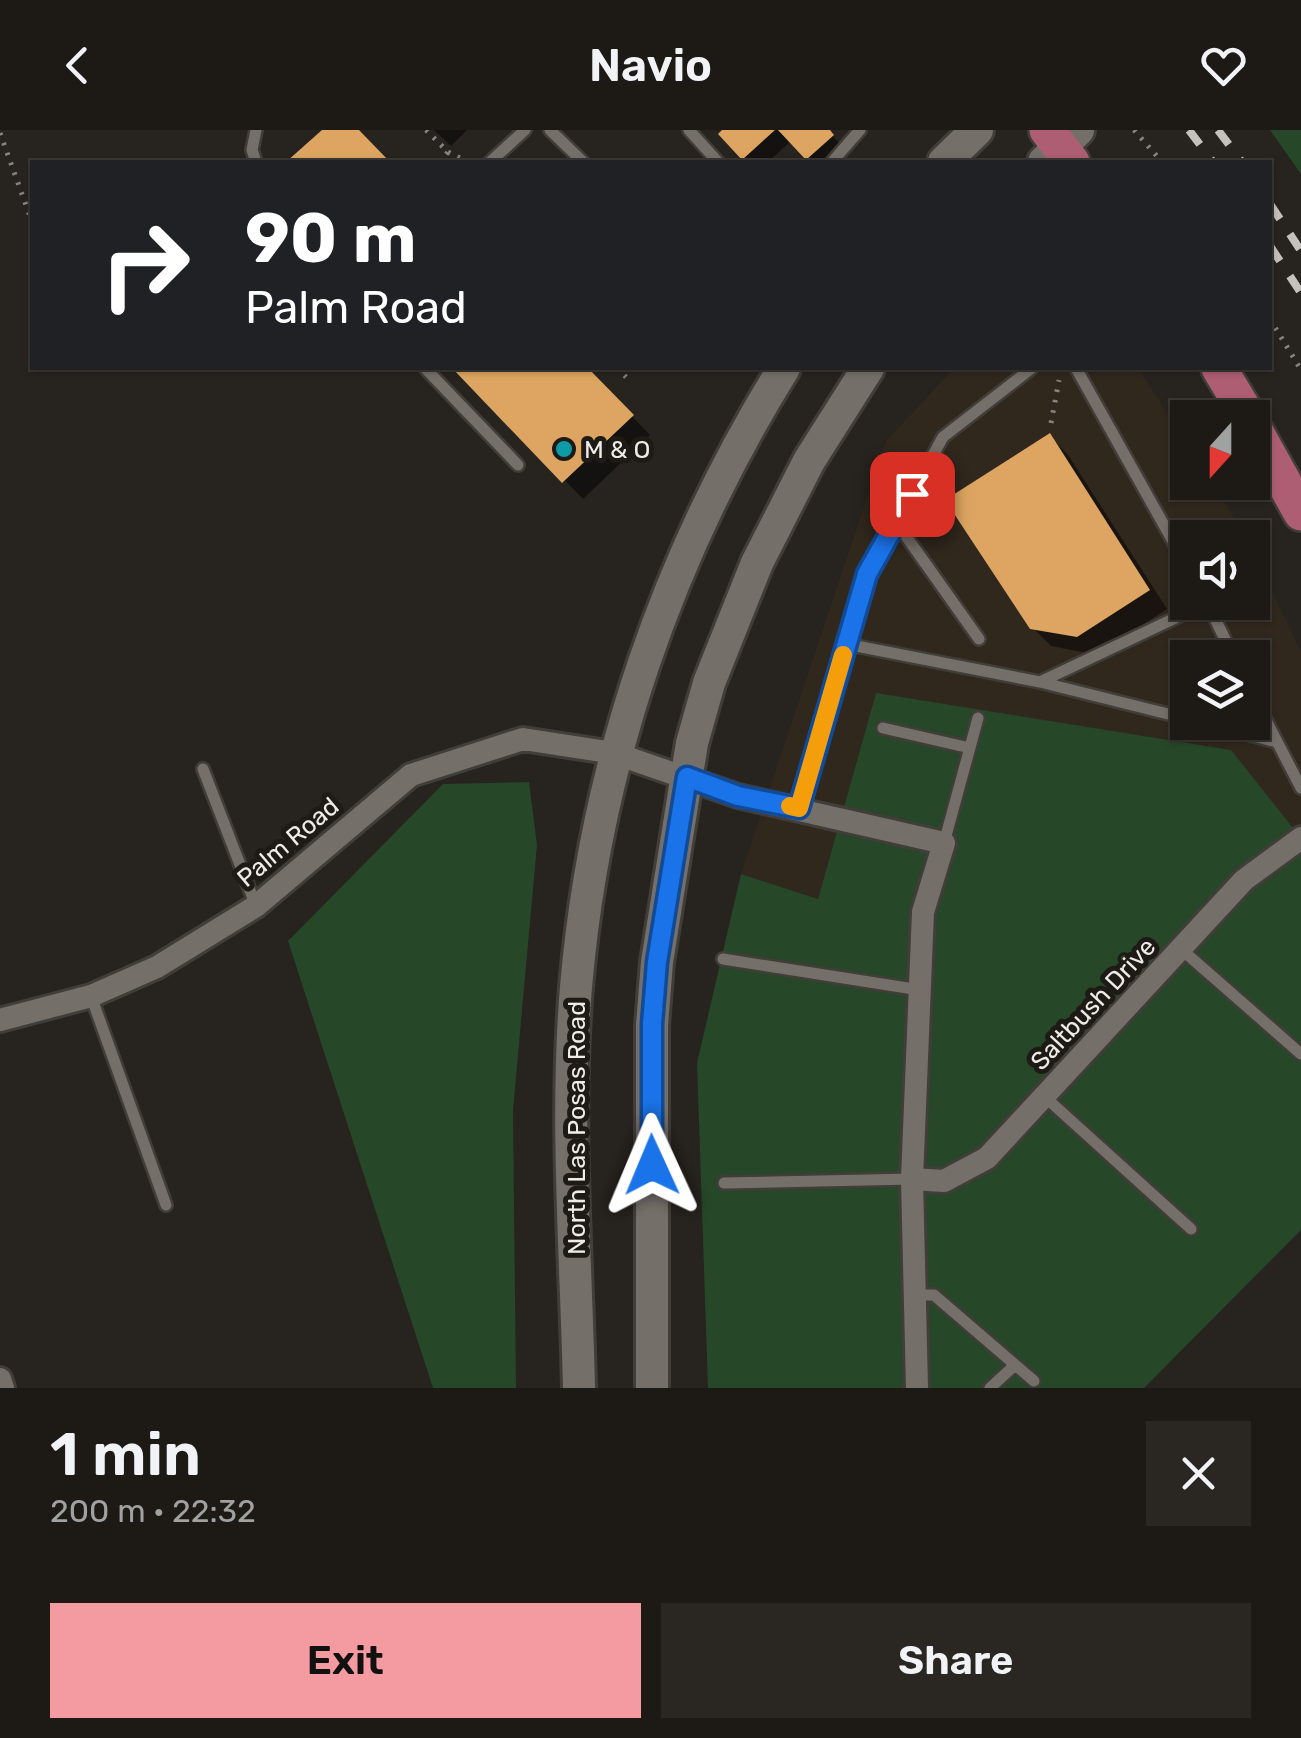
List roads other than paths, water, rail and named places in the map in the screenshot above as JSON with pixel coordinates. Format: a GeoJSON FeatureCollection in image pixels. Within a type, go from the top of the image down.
{"type":"FeatureCollection","features":[{"type":"Feature","properties":{"kind":"main road"},"geometry":{"type":"LineString","coordinates":[[946,160],[977,130]]}},
{"type":"Feature","properties":{"kind":"main road","name":"North Las Posas Road"},"geometry":{"type":"LineString","coordinates":[[579,1388],[572,1067],[576,988],[586,902],[614,753],[658,617],[688,545],[727,466],[783,370]]}},
{"type":"Feature","properties":{"kind":"main road"},"geometry":{"type":"LineString","coordinates":[[652,1388],[652,1024],[657,962],[692,743],[709,682],[757,563],[810,461],[867,370]]}},
{"type":"Feature","properties":{"kind":"main road"},"geometry":{"type":"LineString","coordinates":[[1220,370],[1238,400]]}},
{"type":"Feature","properties":{"kind":"main road"},"geometry":{"type":"LineString","coordinates":[[1270,457],[1301,514]]}},
{"type":"Feature","properties":{"kind":"street","name":"Palm Road"},"geometry":{"type":"LineString","coordinates":[[0,1020],[91,996],[158,967],[256,906],[412,775],[523,739],[614,753],[687,777]]}},
{"type":"Feature","properties":{"kind":"street"},"geometry":{"type":"LineString","coordinates":[[687,777],[738,796],[944,843],[923,912],[912,1179],[917,1388]]}},
{"type":"Feature","properties":{"kind":"street","name":"Saltbush Drive"},"geometry":{"type":"LineString","coordinates":[[912,1179],[944,1181],[987,1158],[1244,880],[1301,838]]}},
{"type":"Feature","properties":{"kind":"street"},"geometry":{"type":"LineString","coordinates":[[0,1379],[3,1388]]}},
{"type":"Feature","properties":{"kind":"lane"},"geometry":{"type":"LineString","coordinates":[[255,160],[252,150],[256,130]]}},
{"type":"Feature","properties":{"kind":"lane"},"geometry":{"type":"LineString","coordinates":[[492,160],[525,130]]}},
{"type":"Feature","properties":{"kind":"lane"},"geometry":{"type":"LineString","coordinates":[[550,130],[581,160]]}},
{"type":"Feature","properties":{"kind":"lane"},"geometry":{"type":"LineString","coordinates":[[690,130],[716,160]]}},
{"type":"Feature","properties":{"kind":"lane"},"geometry":{"type":"LineString","coordinates":[[834,160],[860,130]]}},
{"type":"Feature","properties":{"kind":"lane"},"geometry":{"type":"LineString","coordinates":[[427,370],[518,465]]}},
{"type":"Feature","properties":{"kind":"lane"},"geometry":{"type":"LineString","coordinates":[[799,808],[867,574],[943,437],[1029,370]]}},
{"type":"Feature","properties":{"kind":"lane"},"geometry":{"type":"LineString","coordinates":[[1077,370],[1170,536]]}},
{"type":"Feature","properties":{"kind":"lane"},"geometry":{"type":"LineString","coordinates":[[896,522],[979,640]]}},
{"type":"Feature","properties":{"kind":"lane"},"geometry":{"type":"LineString","coordinates":[[1040,682],[1171,620]]}},
{"type":"Feature","properties":{"kind":"lane"},"geometry":{"type":"LineString","coordinates":[[846,644],[1040,682],[1170,714]]}},
{"type":"Feature","properties":{"kind":"lane"},"geometry":{"type":"LineString","coordinates":[[944,843],[978,718]]}},
{"type":"Feature","properties":{"kind":"lane"},"geometry":{"type":"LineString","coordinates":[[882,728],[970,748]]}},
{"type":"Feature","properties":{"kind":"lane"},"geometry":{"type":"LineString","coordinates":[[1270,728],[1301,788]]}},
{"type":"Feature","properties":{"kind":"lane"},"geometry":{"type":"LineString","coordinates":[[1269,740],[1277,742]]}},
{"type":"Feature","properties":{"kind":"lane"},"geometry":{"type":"LineString","coordinates":[[203,770],[256,906]]}},
{"type":"Feature","properties":{"kind":"lane"},"geometry":{"type":"LineString","coordinates":[[1182,948],[1301,1054]]}},
{"type":"Feature","properties":{"kind":"lane"},"geometry":{"type":"LineString","coordinates":[[723,959],[920,990]]}},
{"type":"Feature","properties":{"kind":"lane"},"geometry":{"type":"LineString","coordinates":[[91,996],[166,1205]]}},
{"type":"Feature","properties":{"kind":"lane"},"geometry":{"type":"LineString","coordinates":[[1045,1096],[1191,1229]]}},
{"type":"Feature","properties":{"kind":"lane"},"geometry":{"type":"LineString","coordinates":[[724,1183],[912,1179]]}},
{"type":"Feature","properties":{"kind":"lane"},"geometry":{"type":"LineString","coordinates":[[914,1295],[934,1295],[1034,1380]]}},
{"type":"Feature","properties":{"kind":"lane"},"geometry":{"type":"LineString","coordinates":[[990,1388],[1015,1365]]}},
{"type":"Feature","properties":{"kind":"railway"},"geometry":{"type":"LineString","coordinates":[[1189,130],[1212,160]]}},
{"type":"Feature","properties":{"kind":"railway"},"geometry":{"type":"LineString","coordinates":[[1218,130],[1240,160]]}},
{"type":"Feature","properties":{"kind":"railway"},"geometry":{"type":"LineString","coordinates":[[1272,207],[1301,251]]}},
{"type":"Feature","properties":{"kind":"railway"},"geometry":{"type":"LineString","coordinates":[[1272,249],[1301,293]]}},
{"type":"Feature","properties":{"kind":"place","name":"M & O"},"geometry":{"type":"Point","coordinates":[564,449]}}]}
